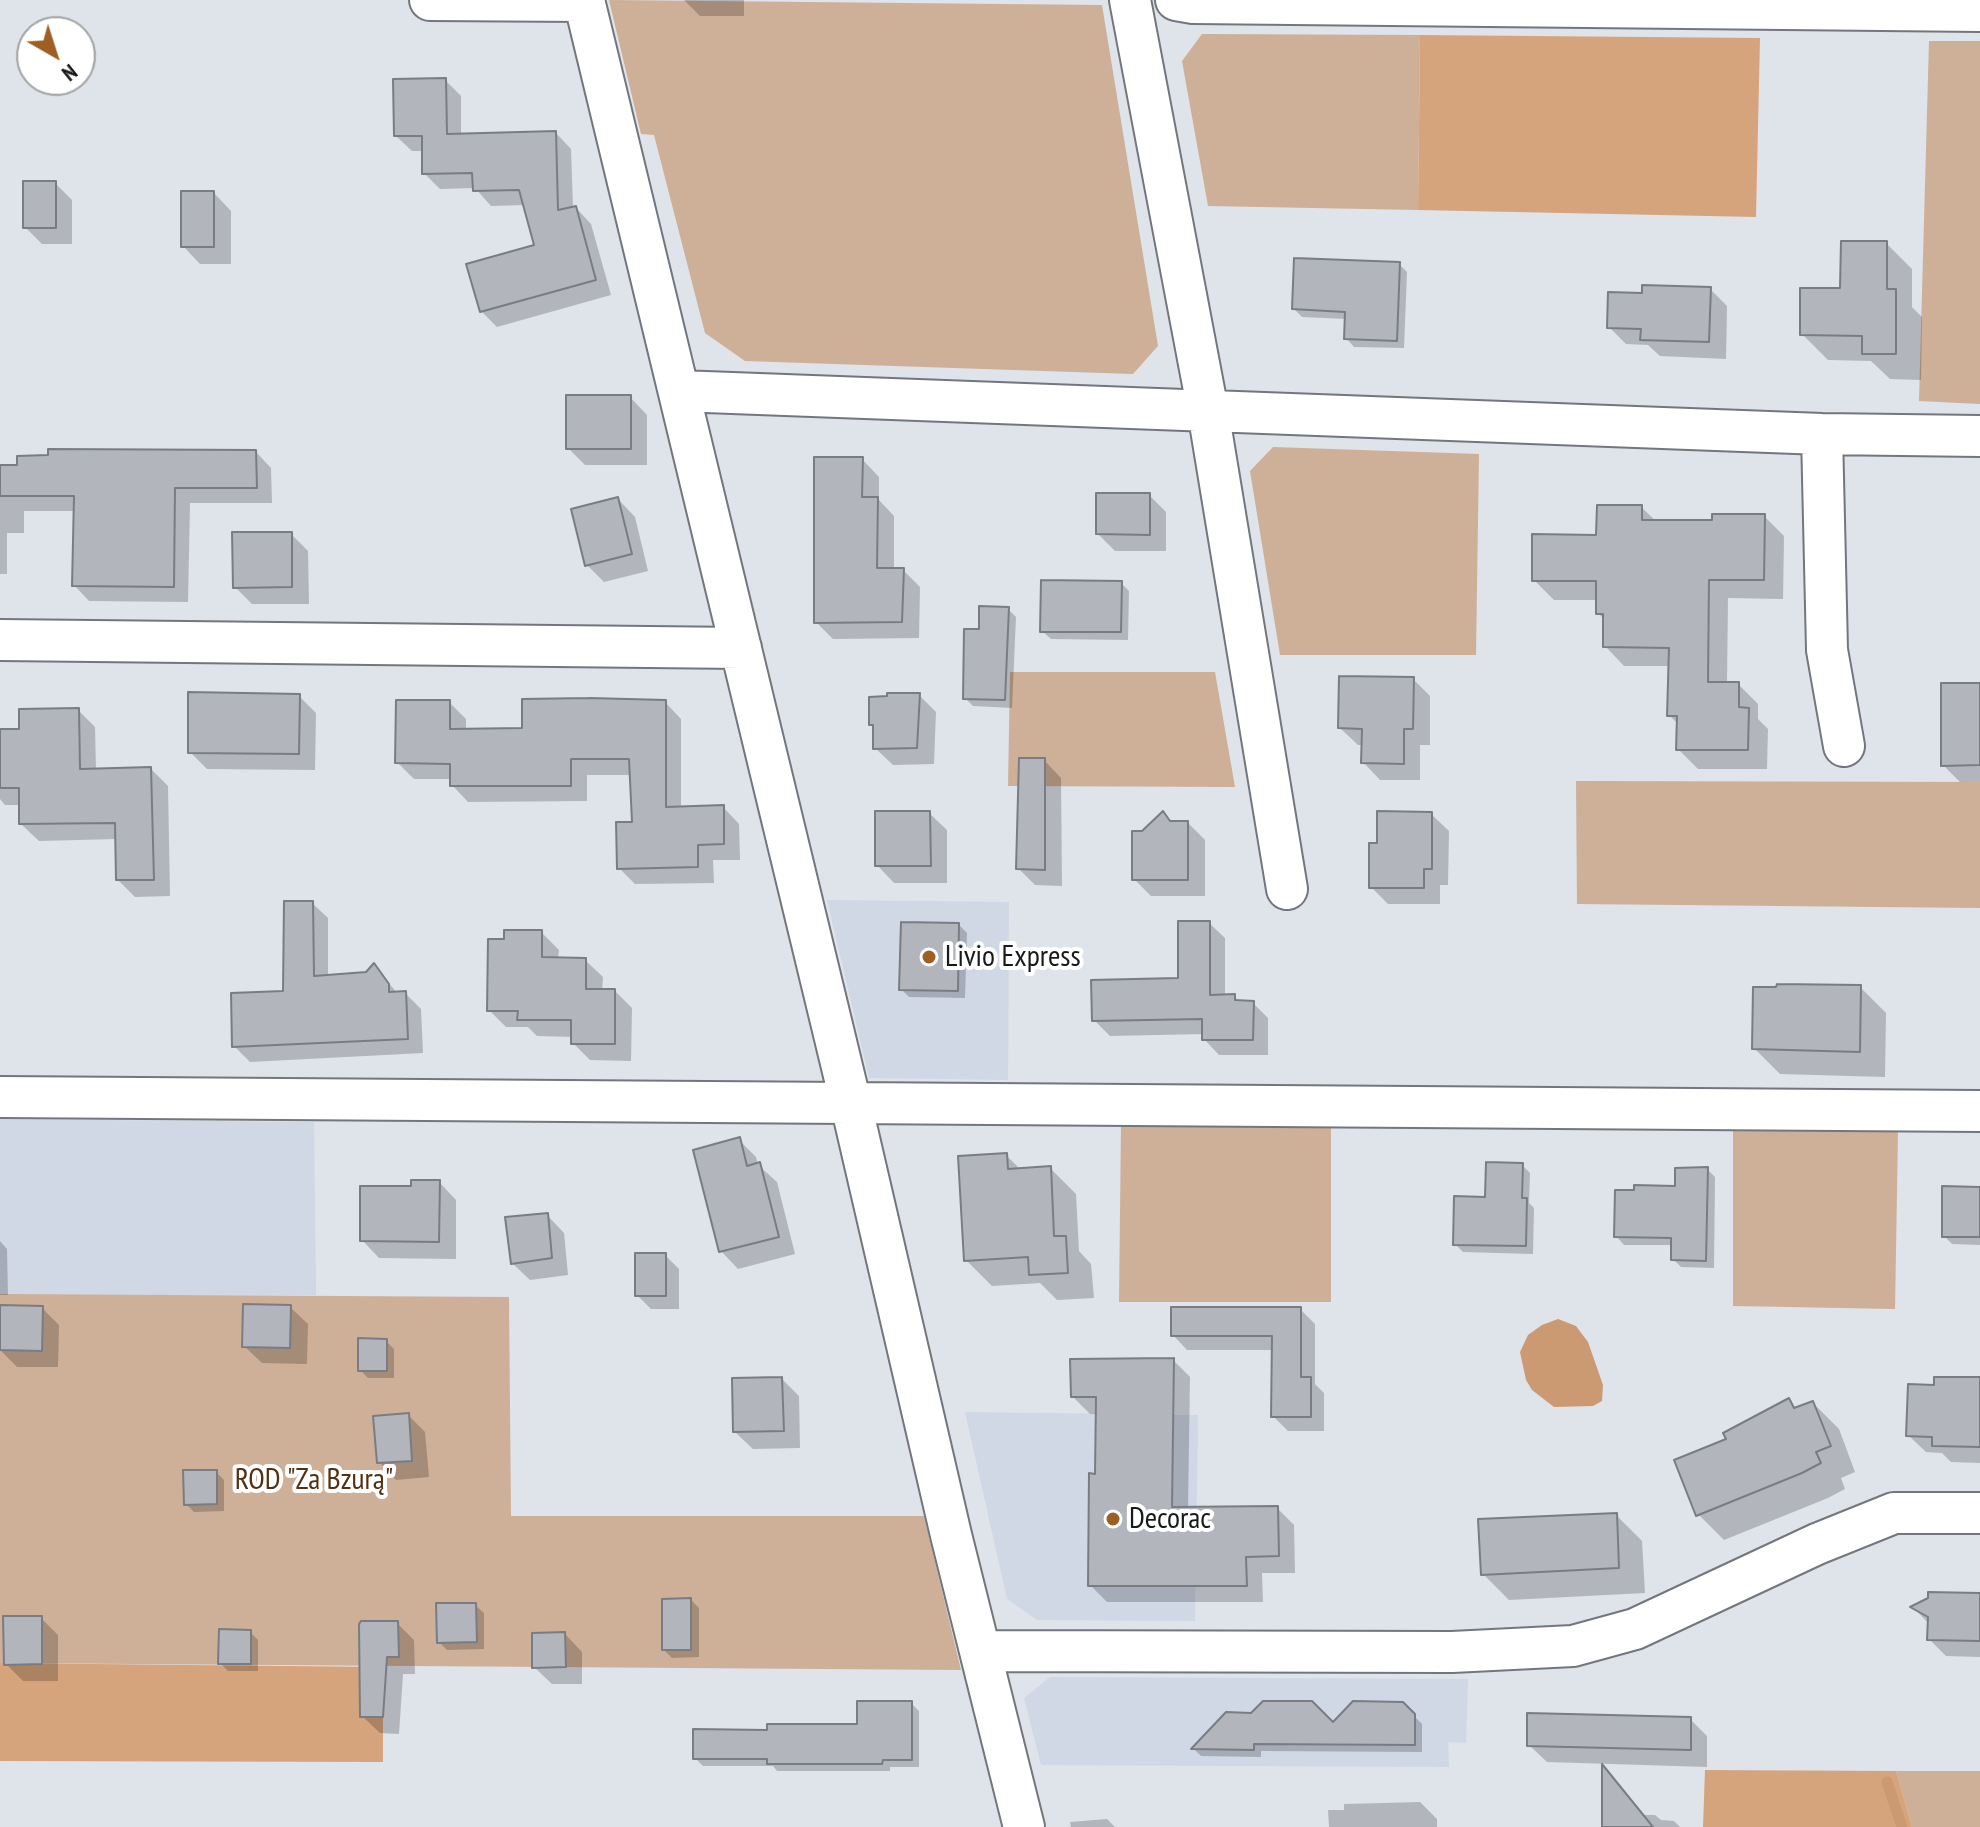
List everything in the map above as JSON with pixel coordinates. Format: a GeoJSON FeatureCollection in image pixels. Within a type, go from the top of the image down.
{"type":"FeatureCollection","features":[{"type":"Feature","properties":{"kind":"street"},"geometry":{"type":"LineString","coordinates":[[430,0],[584,0],[851,1104],[951,1535],[1024,1827]]}},
{"type":"Feature","properties":{"kind":"street"},"geometry":{"type":"LineString","coordinates":[[1130,0],[1208,411],[1287,889]]}},
{"type":"Feature","properties":{"kind":"street"},"geometry":{"type":"LineString","coordinates":[[1176,0],[1193,3],[1980,11]]}},
{"type":"Feature","properties":{"kind":"street"},"geometry":{"type":"LineString","coordinates":[[679,391],[1822,434],[1980,436]]}},
{"type":"Feature","properties":{"kind":"street"},"geometry":{"type":"LineString","coordinates":[[1822,434],[1827,650],[1844,746]]}},
{"type":"Feature","properties":{"kind":"street"},"geometry":{"type":"LineString","coordinates":[[0,640],[741,648]]}},
{"type":"Feature","properties":{"kind":"street"},"geometry":{"type":"LineString","coordinates":[[0,1097],[1980,1111]]}},
{"type":"Feature","properties":{"kind":"street"},"geometry":{"type":"LineString","coordinates":[[981,1651],[1452,1652],[1573,1646],[1635,1629],[1817,1544],[1894,1513],[1980,1513]]}},
{"type":"Feature","properties":{"kind":"shaded area"},"geometry":{"type":"Polygon","coordinates":[[[1420,35],[1760,38],[1756,217],[1418,210],[1420,35]]]}},
{"type":"Feature","properties":{"kind":"shaded area"},"geometry":{"type":"Polygon","coordinates":[[[827,900],[1009,902],[1008,1080],[869,1078],[827,900]]]}},
{"type":"Feature","properties":{"kind":"shaded area"},"geometry":{"type":"Polygon","coordinates":[[[0,1119],[314,1122],[316,1295],[0,1295],[0,1119]]]}},
{"type":"Feature","properties":{"kind":"shaded area"},"geometry":{"type":"Polygon","coordinates":[[[1558,1319],[1576,1326],[1588,1342],[1603,1385],[1602,1401],[1593,1406],[1554,1407],[1532,1390],[1526,1380],[1520,1352],[1528,1335],[1558,1319]]]}},
{"type":"Feature","properties":{"kind":"shaded area"},"geometry":{"type":"Polygon","coordinates":[[[965,1412],[1198,1415],[1195,1621],[1037,1620],[1007,1599],[965,1412]]]}},
{"type":"Feature","properties":{"kind":"shaded area"},"geometry":{"type":"Polygon","coordinates":[[[0,1663],[383,1667],[383,1762],[0,1761],[0,1663]]]}},
{"type":"Feature","properties":{"kind":"shaded area"},"geometry":{"type":"Polygon","coordinates":[[[1050,1677],[1468,1679],[1466,1743],[1448,1742],[1449,1767],[1041,1765],[1024,1698],[1050,1677]]]}},
{"type":"Feature","properties":{"kind":"shaded area"},"geometry":{"type":"Polygon","coordinates":[[[1705,1770],[1896,1771],[1912,1827],[1703,1827],[1705,1770]]]}},
{"type":"Feature","properties":{"kind":"green space"},"geometry":{"type":"Polygon","coordinates":[[[609,0],[1102,5],[1158,346],[1133,374],[745,361],[705,333],[654,135],[641,134],[609,0]]]}},
{"type":"Feature","properties":{"kind":"green space"},"geometry":{"type":"Polygon","coordinates":[[[1202,34],[1420,35],[1418,210],[1208,206],[1182,61],[1202,34]]]}},
{"type":"Feature","properties":{"kind":"green space"},"geometry":{"type":"Polygon","coordinates":[[[1929,41],[1980,41],[1980,404],[1919,401],[1929,41]]]}},
{"type":"Feature","properties":{"kind":"green space"},"geometry":{"type":"Polygon","coordinates":[[[1273,447],[1479,454],[1476,655],[1280,655],[1250,471],[1273,447]]]}},
{"type":"Feature","properties":{"kind":"green space"},"geometry":{"type":"Polygon","coordinates":[[[1010,672],[1215,672],[1235,787],[1008,786],[1010,672]]]}},
{"type":"Feature","properties":{"kind":"green space"},"geometry":{"type":"Polygon","coordinates":[[[1576,781],[1980,782],[1980,908],[1577,904],[1576,781]]]}},
{"type":"Feature","properties":{"kind":"green space"},"geometry":{"type":"Polygon","coordinates":[[[1121,1126],[1331,1127],[1331,1302],[1119,1302],[1121,1126]]]}},
{"type":"Feature","properties":{"kind":"green space"},"geometry":{"type":"Polygon","coordinates":[[[1733,1131],[1898,1131],[1895,1309],[1733,1306],[1733,1131]]]}},
{"type":"Feature","properties":{"kind":"green space","name":"ROD \"Za Bzurą\""},"geometry":{"type":"Polygon","coordinates":[[[0,1294],[509,1297],[511,1516],[924,1516],[961,1670],[0,1663],[0,1294]]]}},
{"type":"Feature","properties":{"kind":"green space"},"geometry":{"type":"Polygon","coordinates":[[[1896,1771],[1980,1771],[1980,1827],[1912,1827],[1896,1771]]]}},
{"type":"Feature","properties":{"kind":"building"},"geometry":{"type":"Polygon","coordinates":[[[446,78],[447,134],[556,131],[558,210],[576,206],[596,280],[480,312],[466,264],[534,245],[519,190],[473,191],[472,173],[422,174],[422,136],[394,136],[393,79],[446,78]]]}},
{"type":"Feature","properties":{"kind":"building"},"geometry":{"type":"Polygon","coordinates":[[[23,181],[56,181],[56,228],[23,228],[23,181]]]}},
{"type":"Feature","properties":{"kind":"building"},"geometry":{"type":"Polygon","coordinates":[[[181,191],[214,191],[214,247],[181,247],[181,191]]]}},
{"type":"Feature","properties":{"kind":"building"},"geometry":{"type":"Polygon","coordinates":[[[1841,241],[1887,241],[1887,289],[1896,289],[1896,354],[1862,354],[1862,336],[1800,335],[1800,288],[1840,288],[1841,241]]]}},
{"type":"Feature","properties":{"kind":"building"},"geometry":{"type":"Polygon","coordinates":[[[1294,258],[1400,262],[1397,341],[1344,339],[1345,312],[1292,309],[1294,258]]]}},
{"type":"Feature","properties":{"kind":"building"},"geometry":{"type":"Polygon","coordinates":[[[1642,285],[1711,287],[1709,342],[1640,340],[1641,329],[1607,328],[1608,292],[1642,293],[1642,285]]]}},
{"type":"Feature","properties":{"kind":"building"},"geometry":{"type":"Polygon","coordinates":[[[566,395],[631,395],[631,449],[566,449],[566,395]]]}},
{"type":"Feature","properties":{"kind":"building"},"geometry":{"type":"Polygon","coordinates":[[[48,449],[256,450],[257,488],[175,488],[174,587],[72,586],[74,496],[0,496],[0,465],[17,465],[17,456],[48,455],[48,449]]]}},
{"type":"Feature","properties":{"kind":"building"},"geometry":{"type":"Polygon","coordinates":[[[814,457],[863,457],[862,497],[878,497],[877,568],[904,568],[902,622],[814,623],[814,457]]]}},
{"type":"Feature","properties":{"kind":"building"},"geometry":{"type":"Polygon","coordinates":[[[1096,493],[1150,493],[1150,535],[1096,534],[1096,493]]]}},
{"type":"Feature","properties":{"kind":"building"},"geometry":{"type":"Polygon","coordinates":[[[618,497],[632,554],[585,566],[571,509],[618,497]]]}},
{"type":"Feature","properties":{"kind":"building"},"geometry":{"type":"Polygon","coordinates":[[[1597,505],[1642,505],[1642,520],[1712,520],[1712,514],[1765,514],[1764,580],[1709,580],[1708,682],[1739,682],[1739,707],[1749,708],[1748,750],[1676,750],[1677,716],[1667,716],[1669,648],[1603,647],[1603,614],[1596,614],[1596,581],[1532,581],[1532,534],[1596,535],[1597,505]]]}},
{"type":"Feature","properties":{"kind":"building"},"geometry":{"type":"Polygon","coordinates":[[[232,532],[292,532],[292,587],[233,588],[232,532]]]}},
{"type":"Feature","properties":{"kind":"building"},"geometry":{"type":"Polygon","coordinates":[[[1041,580],[1122,581],[1121,632],[1040,632],[1041,580]]]}},
{"type":"Feature","properties":{"kind":"building"},"geometry":{"type":"Polygon","coordinates":[[[979,606],[1009,607],[1005,700],[963,699],[964,629],[979,629],[979,606]]]}},
{"type":"Feature","properties":{"kind":"building"},"geometry":{"type":"Polygon","coordinates":[[[1339,676],[1414,677],[1413,729],[1404,729],[1404,764],[1361,763],[1362,729],[1338,728],[1339,676]]]}},
{"type":"Feature","properties":{"kind":"building"},"geometry":{"type":"Polygon","coordinates":[[[1941,683],[1980,683],[1980,765],[1941,766],[1941,683]]]}},
{"type":"Feature","properties":{"kind":"building"},"geometry":{"type":"Polygon","coordinates":[[[188,692],[300,694],[299,754],[188,753],[188,692]]]}},
{"type":"Feature","properties":{"kind":"building"},"geometry":{"type":"Polygon","coordinates":[[[887,693],[920,693],[917,748],[873,749],[869,697],[887,696],[887,693]]]}},
{"type":"Feature","properties":{"kind":"building"},"geometry":{"type":"Polygon","coordinates":[[[522,699],[666,700],[666,807],[724,805],[724,844],[698,845],[698,867],[617,869],[616,822],[632,822],[629,759],[571,759],[571,786],[450,786],[450,764],[395,763],[396,700],[450,700],[450,729],[522,728],[522,699]]]}},
{"type":"Feature","properties":{"kind":"building"},"geometry":{"type":"Polygon","coordinates":[[[79,708],[80,769],[151,767],[154,880],[116,880],[115,823],[19,824],[19,788],[0,788],[0,729],[19,729],[19,709],[79,708]]]}},
{"type":"Feature","properties":{"kind":"building"},"geometry":{"type":"Polygon","coordinates":[[[1019,758],[1045,758],[1045,870],[1016,869],[1019,758]]]}},
{"type":"Feature","properties":{"kind":"building"},"geometry":{"type":"Polygon","coordinates":[[[875,811],[930,811],[931,866],[875,866],[875,811]]]}},
{"type":"Feature","properties":{"kind":"building"},"geometry":{"type":"Polygon","coordinates":[[[1163,811],[1170,821],[1188,821],[1188,880],[1132,880],[1132,831],[1142,831],[1163,811]]]}},
{"type":"Feature","properties":{"kind":"building"},"geometry":{"type":"Polygon","coordinates":[[[1377,811],[1432,812],[1432,869],[1424,869],[1424,888],[1369,888],[1369,843],[1377,843],[1377,811]]]}},
{"type":"Feature","properties":{"kind":"building"},"geometry":{"type":"Polygon","coordinates":[[[284,901],[313,901],[314,976],[366,972],[374,963],[389,984],[389,992],[406,991],[408,1039],[232,1047],[231,993],[283,991],[284,901]]]}},
{"type":"Feature","properties":{"kind":"building"},"geometry":{"type":"Polygon","coordinates":[[[1178,921],[1210,921],[1210,995],[1235,994],[1235,1000],[1254,1001],[1253,1040],[1202,1040],[1202,1019],[1092,1021],[1091,980],[1178,978],[1178,921]]]}},
{"type":"Feature","properties":{"kind":"building","name":"Livio Express"},"geometry":{"type":"Polygon","coordinates":[[[901,922],[959,923],[958,991],[899,990],[901,922]]]}},
{"type":"Feature","properties":{"kind":"building"},"geometry":{"type":"Polygon","coordinates":[[[504,930],[542,930],[542,957],[586,958],[586,989],[615,989],[615,1044],[571,1044],[571,1020],[517,1020],[518,1011],[487,1011],[488,939],[504,939],[504,930]]]}},
{"type":"Feature","properties":{"kind":"building"},"geometry":{"type":"Polygon","coordinates":[[[1777,984],[1861,985],[1860,1052],[1752,1049],[1753,987],[1776,987],[1777,984]]]}},
{"type":"Feature","properties":{"kind":"building"},"geometry":{"type":"Polygon","coordinates":[[[740,1137],[747,1166],[760,1162],[779,1237],[719,1252],[693,1150],[740,1137]]]}},
{"type":"Feature","properties":{"kind":"building"},"geometry":{"type":"Polygon","coordinates":[[[1007,1153],[1008,1169],[1051,1166],[1054,1236],[1066,1236],[1068,1273],[1029,1275],[1028,1257],[964,1261],[958,1156],[1007,1153]]]}},
{"type":"Feature","properties":{"kind":"building"},"geometry":{"type":"Polygon","coordinates":[[[1486,1162],[1523,1163],[1522,1198],[1527,1198],[1526,1246],[1453,1245],[1454,1196],[1485,1197],[1486,1162]]]}},
{"type":"Feature","properties":{"kind":"building"},"geometry":{"type":"Polygon","coordinates":[[[1708,1167],[1706,1261],[1671,1260],[1671,1238],[1614,1237],[1615,1190],[1634,1190],[1634,1185],[1675,1186],[1675,1168],[1708,1167]]]}},
{"type":"Feature","properties":{"kind":"building"},"geometry":{"type":"Polygon","coordinates":[[[411,1180],[440,1180],[439,1242],[360,1241],[360,1186],[411,1186],[411,1180]]]}},
{"type":"Feature","properties":{"kind":"building"},"geometry":{"type":"Polygon","coordinates":[[[1942,1186],[1980,1187],[1980,1237],[1942,1237],[1942,1186]]]}},
{"type":"Feature","properties":{"kind":"building"},"geometry":{"type":"Polygon","coordinates":[[[548,1213],[552,1258],[511,1264],[505,1217],[548,1213]]]}},
{"type":"Feature","properties":{"kind":"building"},"geometry":{"type":"Polygon","coordinates":[[[635,1253],[666,1253],[666,1296],[635,1296],[635,1253]]]}},
{"type":"Feature","properties":{"kind":"building"},"geometry":{"type":"Polygon","coordinates":[[[243,1304],[291,1305],[290,1348],[242,1347],[243,1304]]]}},
{"type":"Feature","properties":{"kind":"building"},"geometry":{"type":"Polygon","coordinates":[[[0,1305],[43,1306],[42,1351],[0,1350],[0,1305]]]}},
{"type":"Feature","properties":{"kind":"building"},"geometry":{"type":"Polygon","coordinates":[[[1171,1307],[1301,1307],[1301,1377],[1311,1377],[1311,1417],[1271,1417],[1272,1336],[1171,1336],[1171,1307]]]}},
{"type":"Feature","properties":{"kind":"building"},"geometry":{"type":"Polygon","coordinates":[[[358,1338],[387,1339],[387,1371],[358,1371],[358,1338]]]}},
{"type":"Feature","properties":{"kind":"building"},"geometry":{"type":"Polygon","coordinates":[[[1174,1358],[1172,1507],[1278,1506],[1279,1556],[1246,1557],[1247,1586],[1088,1586],[1089,1473],[1095,1474],[1096,1397],[1071,1397],[1070,1359],[1174,1358]]]}},
{"type":"Feature","properties":{"kind":"building"},"geometry":{"type":"Polygon","coordinates":[[[782,1377],[784,1431],[733,1432],[732,1378],[782,1377]]]}},
{"type":"Feature","properties":{"kind":"building"},"geometry":{"type":"Polygon","coordinates":[[[1934,1377],[1980,1377],[1980,1447],[1932,1446],[1932,1437],[1906,1436],[1908,1384],[1934,1385],[1934,1377]]]}},
{"type":"Feature","properties":{"kind":"building"},"geometry":{"type":"Polygon","coordinates":[[[1789,1398],[1794,1408],[1813,1401],[1831,1446],[1816,1452],[1821,1463],[1696,1516],[1674,1460],[1726,1439],[1723,1433],[1789,1398]]]}},
{"type":"Feature","properties":{"kind":"building"},"geometry":{"type":"Polygon","coordinates":[[[409,1413],[412,1461],[377,1463],[373,1416],[409,1413]]]}},
{"type":"Feature","properties":{"kind":"building"},"geometry":{"type":"Polygon","coordinates":[[[183,1470],[217,1470],[217,1504],[184,1505],[183,1470]]]}},
{"type":"Feature","properties":{"kind":"building"},"geometry":{"type":"Polygon","coordinates":[[[1617,1513],[1619,1568],[1481,1575],[1478,1519],[1617,1513]]]}},
{"type":"Feature","properties":{"kind":"building"},"geometry":{"type":"Polygon","coordinates":[[[1928,1592],[1980,1593],[1980,1641],[1927,1640],[1928,1617],[1910,1607],[1928,1598],[1928,1592]]]}},
{"type":"Feature","properties":{"kind":"building"},"geometry":{"type":"Polygon","coordinates":[[[691,1598],[691,1650],[662,1650],[662,1599],[691,1598]]]}},
{"type":"Feature","properties":{"kind":"building"},"geometry":{"type":"Polygon","coordinates":[[[436,1603],[476,1603],[477,1642],[437,1643],[436,1603]]]}},
{"type":"Feature","properties":{"kind":"building"},"geometry":{"type":"Polygon","coordinates":[[[3,1616],[42,1616],[42,1664],[4,1665],[3,1616]]]}},
{"type":"Feature","properties":{"kind":"building"},"geometry":{"type":"Polygon","coordinates":[[[361,1621],[398,1621],[399,1657],[387,1657],[383,1717],[360,1717],[361,1621]]]}},
{"type":"Feature","properties":{"kind":"building"},"geometry":{"type":"Polygon","coordinates":[[[219,1629],[251,1630],[251,1664],[218,1664],[219,1629]]]}},
{"type":"Feature","properties":{"kind":"building"},"geometry":{"type":"Polygon","coordinates":[[[565,1632],[566,1667],[532,1668],[532,1633],[565,1632]]]}},
{"type":"Feature","properties":{"kind":"building"},"geometry":{"type":"Polygon","coordinates":[[[857,1701],[912,1701],[912,1760],[883,1760],[882,1764],[767,1764],[767,1759],[693,1759],[693,1729],[767,1730],[767,1724],[857,1724],[857,1701]]]}},
{"type":"Feature","properties":{"kind":"building"},"geometry":{"type":"Polygon","coordinates":[[[1263,1701],[1312,1701],[1333,1722],[1353,1701],[1403,1702],[1415,1714],[1415,1745],[1254,1744],[1254,1750],[1191,1749],[1226,1712],[1251,1713],[1263,1701]]]}},
{"type":"Feature","properties":{"kind":"building"},"geometry":{"type":"Polygon","coordinates":[[[1527,1713],[1691,1717],[1691,1750],[1527,1746],[1527,1713]]]}},
{"type":"Feature","properties":{"kind":"building"},"geometry":{"type":"Polygon","coordinates":[[[1602,1764],[1653,1827],[1602,1827],[1602,1764]]]}},
{"type":"Feature","properties":{"kind":"waterway"},"geometry":{"type":"LineString","coordinates":[[1887,1782],[1902,1827]]}},
{"type":"Feature","properties":{"kind":"place","name":"Livio Express"},"geometry":{"type":"Point","coordinates":[929,957]}},
{"type":"Feature","properties":{"kind":"place","name":"Decorac"},"geometry":{"type":"Point","coordinates":[1113,1519]}}]}
